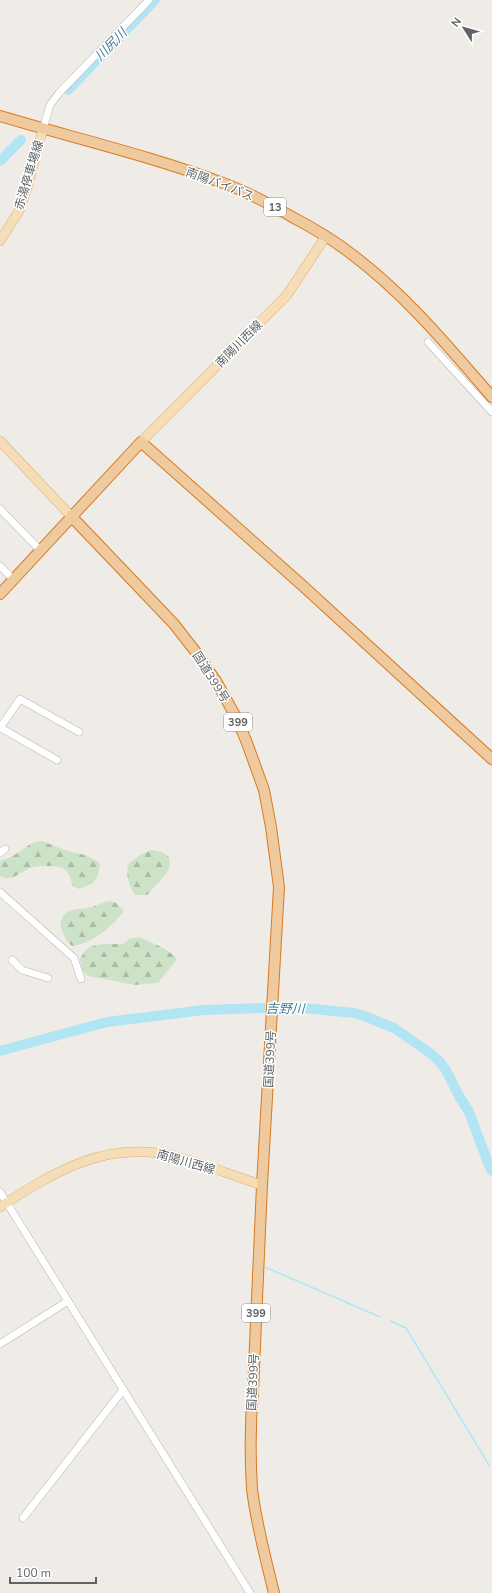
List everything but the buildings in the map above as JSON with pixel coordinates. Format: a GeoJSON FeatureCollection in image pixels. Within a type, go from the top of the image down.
{"type":"FeatureCollection","features":[{"type":"Feature","properties":{"kind":"highway","name":"南陽バイパス"},"geometry":{"type":"LineString","coordinates":[[0,116],[147,158],[224,183],[266,202],[326,236],[351,253],[388,284],[435,332],[492,397]]}},
{"type":"Feature","properties":{"kind":"highway"},"geometry":{"type":"LineString","coordinates":[[0,594],[141,442],[303,586],[492,759]]}},
{"type":"Feature","properties":{"kind":"highway","name":"国道399号"},"geometry":{"type":"LineString","coordinates":[[72,516],[174,624],[216,681],[247,743],[264,790],[279,887],[262,1185],[250,1442],[253,1490],[263,1546],[274,1593]]}},
{"type":"Feature","properties":{"kind":"main road","name":"赤湯停車場線"},"geometry":{"type":"LineString","coordinates":[[0,241],[19,211],[28,185],[42,129]]}},
{"type":"Feature","properties":{"kind":"main road","name":"南陽川西線"},"geometry":{"type":"LineString","coordinates":[[141,442],[286,295],[326,236]]}},
{"type":"Feature","properties":{"kind":"main road"},"geometry":{"type":"LineString","coordinates":[[0,441],[72,516]]}},
{"type":"Feature","properties":{"kind":"main road","name":"南陽川西線"},"geometry":{"type":"LineString","coordinates":[[3,1204],[63,1169],[93,1158],[128,1152],[157,1152],[262,1185]]}},
{"type":"Feature","properties":{"kind":"street"},"geometry":{"type":"LineString","coordinates":[[42,129],[50,105],[58,93],[149,0]]}},
{"type":"Feature","properties":{"kind":"street"},"geometry":{"type":"LineString","coordinates":[[428,342],[492,412]]}},
{"type":"Feature","properties":{"kind":"street"},"geometry":{"type":"LineString","coordinates":[[0,509],[40,550]]}},
{"type":"Feature","properties":{"kind":"street"},"geometry":{"type":"LineString","coordinates":[[0,566],[13,580]]}},
{"type":"Feature","properties":{"kind":"street"},"geometry":{"type":"LineString","coordinates":[[57,760],[0,728],[20,699],[79,732]]}},
{"type":"Feature","properties":{"kind":"street"},"geometry":{"type":"LineString","coordinates":[[0,892],[74,958],[81,979]]}},
{"type":"Feature","properties":{"kind":"street"},"geometry":{"type":"LineString","coordinates":[[12,960],[22,970],[48,978]]}},
{"type":"Feature","properties":{"kind":"street"},"geometry":{"type":"LineString","coordinates":[[0,1192],[3,1204],[68,1301],[250,1593]]}},
{"type":"Feature","properties":{"kind":"street"},"geometry":{"type":"LineString","coordinates":[[0,1344],[68,1301]]}},
{"type":"Feature","properties":{"kind":"street"},"geometry":{"type":"LineString","coordinates":[[22,1518],[123,1390]]}},
{"type":"Feature","properties":{"kind":"green space"},"geometry":{"type":"Polygon","coordinates":[[[41,841],[96,860],[100,864],[95,881],[79,889],[73,886],[65,870],[53,866],[33,867],[11,878],[4,878],[0,876],[0,861],[13,856],[32,843],[41,841]]]}},
{"type":"Feature","properties":{"kind":"green space"},"geometry":{"type":"Polygon","coordinates":[[[151,850],[162,852],[169,857],[170,866],[167,873],[147,895],[135,895],[128,880],[128,864],[140,855],[151,850]]]}},
{"type":"Feature","properties":{"kind":"green space"},"geometry":{"type":"Polygon","coordinates":[[[110,901],[116,903],[124,911],[108,929],[101,934],[87,942],[72,946],[61,929],[61,920],[64,915],[73,910],[89,908],[110,901]]]}},
{"type":"Feature","properties":{"kind":"green space"},"geometry":{"type":"Polygon","coordinates":[[[139,937],[164,949],[177,959],[158,983],[135,985],[88,976],[82,970],[80,959],[86,949],[103,944],[123,944],[129,939],[139,937]]]}},
{"type":"Feature","properties":{"kind":"waterway","name":"川尻川"},"geometry":{"type":"LineString","coordinates":[[68,90],[155,0]]}},
{"type":"Feature","properties":{"kind":"waterway","name":"川尻川"},"geometry":{"type":"LineString","coordinates":[[0,161],[21,140]]}},
{"type":"Feature","properties":{"kind":"waterway","name":"吉野川"},"geometry":{"type":"LineString","coordinates":[[0,1051],[107,1022],[204,1010],[293,1007],[354,1013],[394,1028],[430,1053],[440,1062],[469,1112],[492,1171]]}},
{"type":"Feature","properties":{"kind":"waterway"},"geometry":{"type":"LineString","coordinates":[[265,1267],[380,1317]]}},
{"type":"Feature","properties":{"kind":"waterway"},"geometry":{"type":"LineString","coordinates":[[390,1321],[406,1328],[489,1465]]}}]}
